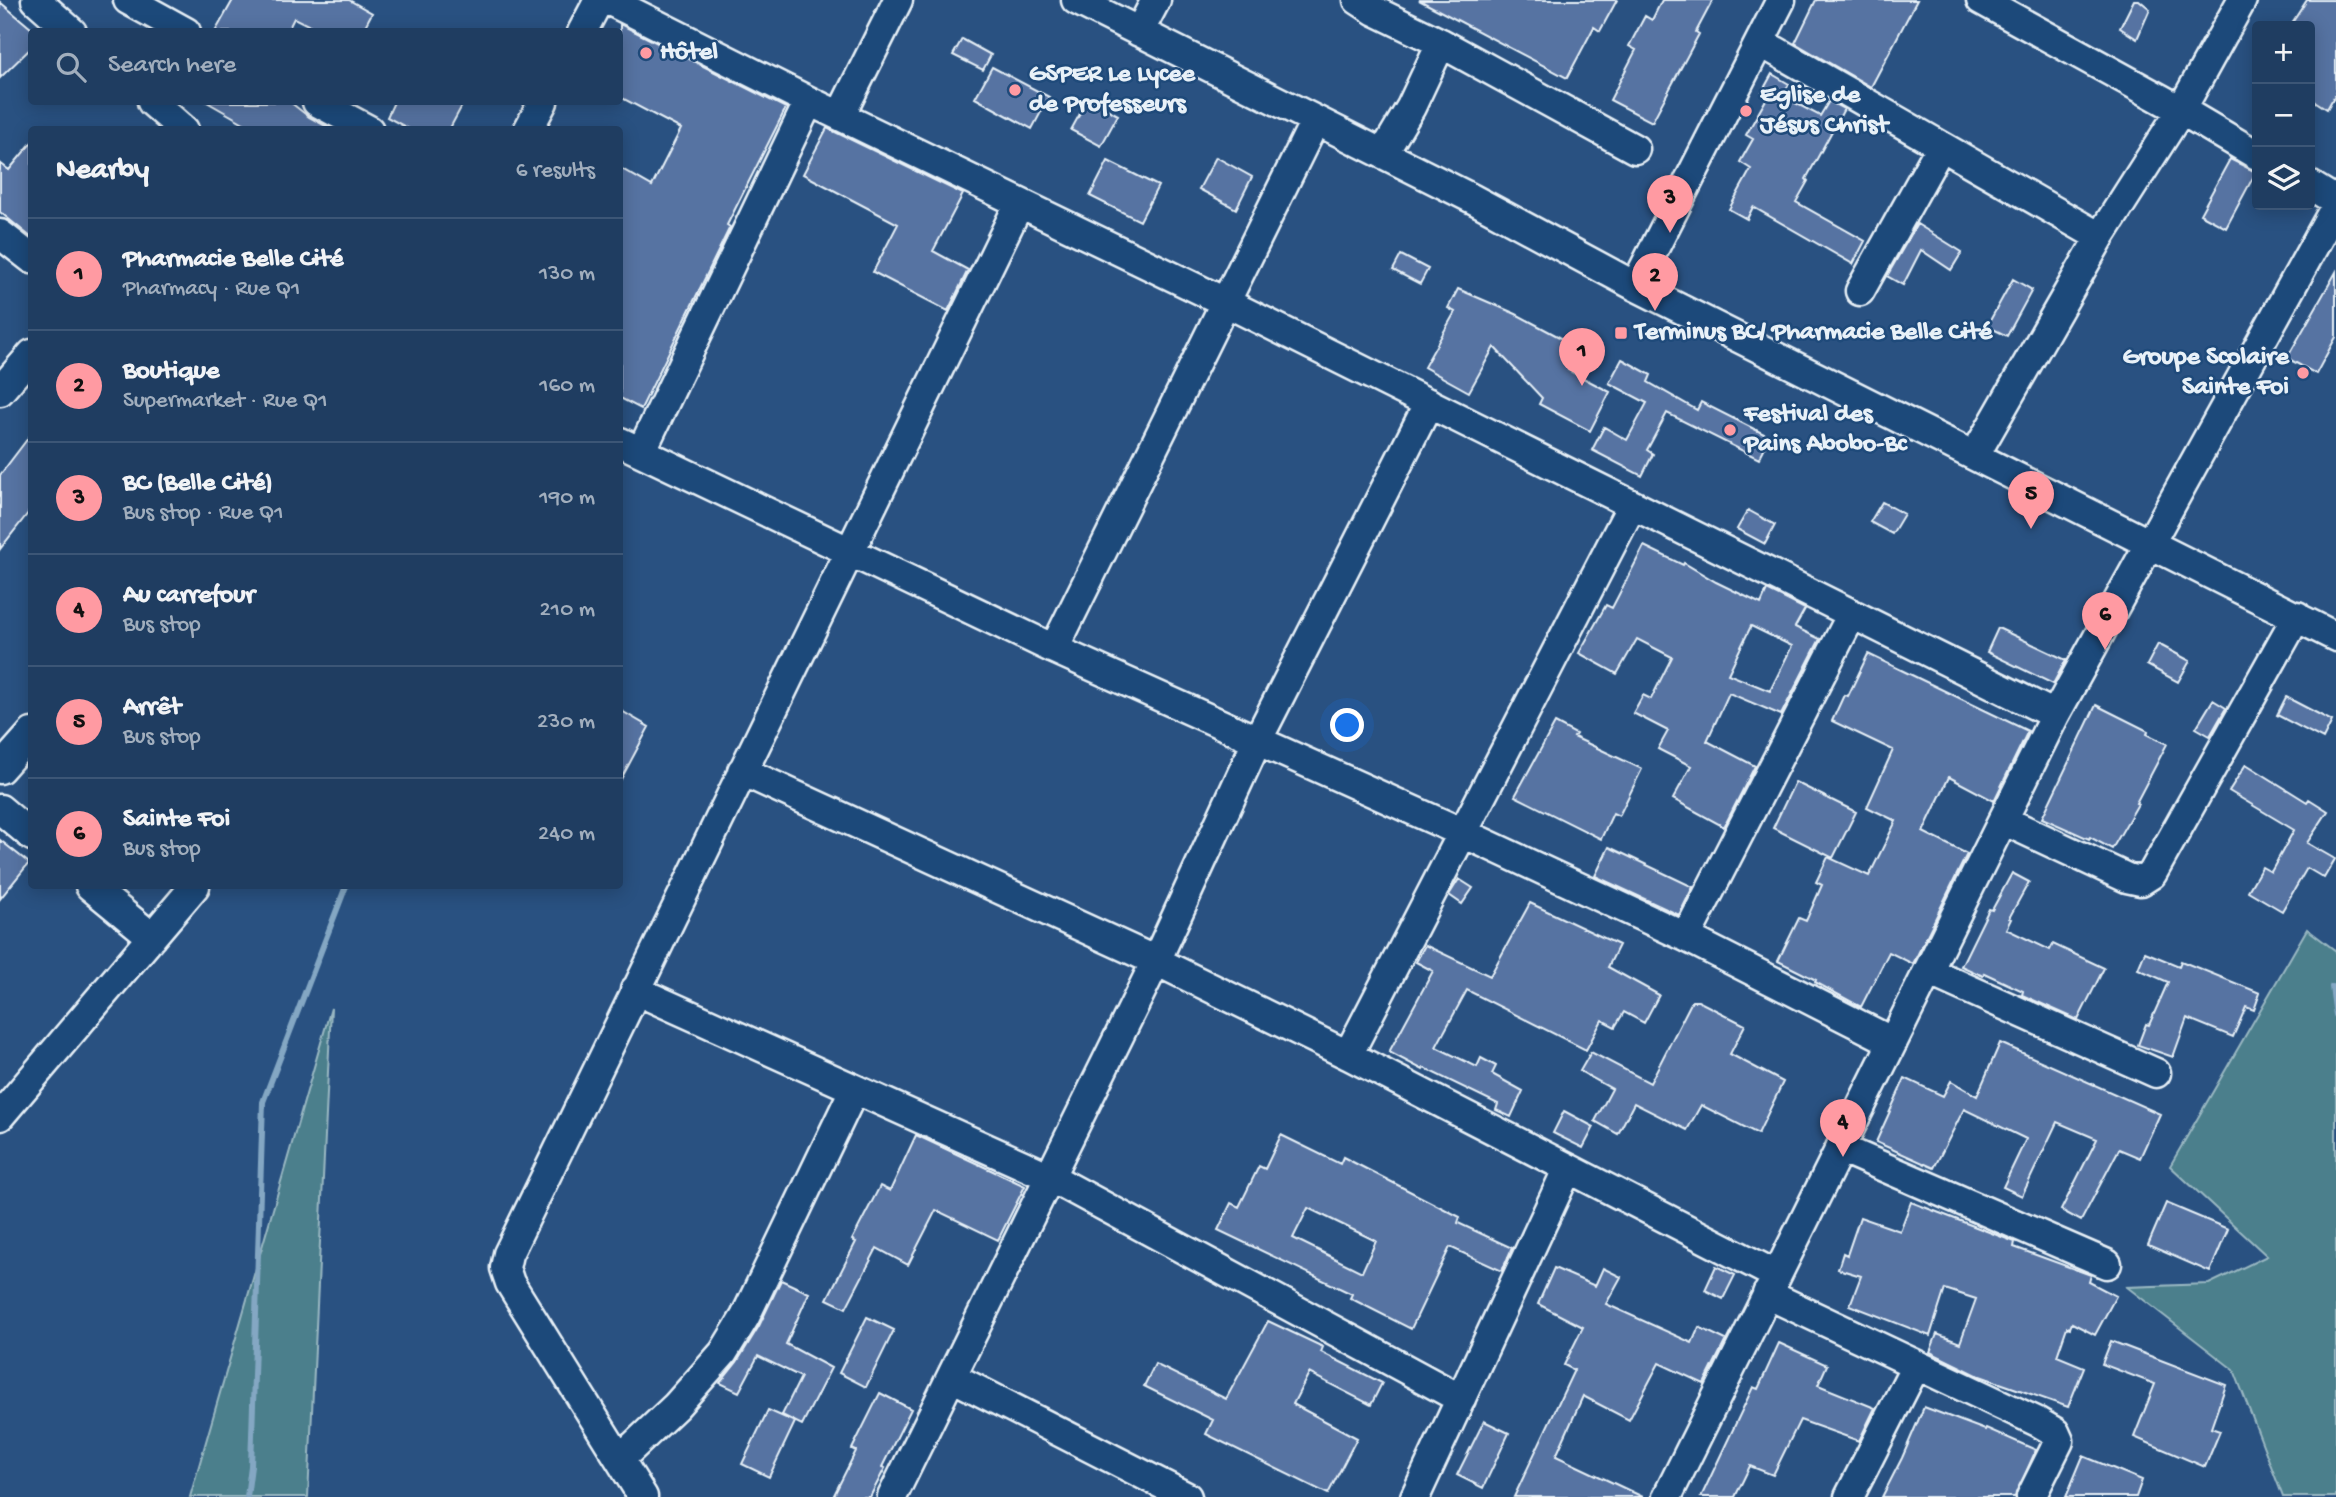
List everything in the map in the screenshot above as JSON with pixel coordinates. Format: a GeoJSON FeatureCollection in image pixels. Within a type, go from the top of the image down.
{"type":"FeatureCollection","features":[{"type":"Feature","properties":{"kind":"street"},"geometry":{"type":"LineString","coordinates":[[128,0],[179,28]]}},
{"type":"Feature","properties":{"kind":"street"},"geometry":{"type":"LineString","coordinates":[[584,28],[599,0]]}},
{"type":"Feature","properties":{"kind":"street"},"geometry":{"type":"LineString","coordinates":[[608,0],[809,102],[1227,303],[2055,715]]}},
{"type":"Feature","properties":{"kind":"street"},"geometry":{"type":"LineString","coordinates":[[839,116],[898,0]]}},
{"type":"Feature","properties":{"kind":"street"},"geometry":{"type":"LineString","coordinates":[[1076,0],[1473,199],[1635,286],[2297,616],[2336,638]]}},
{"type":"Feature","properties":{"kind":"street"},"geometry":{"type":"LineString","coordinates":[[1139,32],[1156,0]]}},
{"type":"Feature","properties":{"kind":"street"},"geometry":{"type":"LineString","coordinates":[[1358,0],[1635,149]]}},
{"type":"Feature","properties":{"kind":"street"},"geometry":{"type":"LineString","coordinates":[[1635,286],[1781,0]]}},
{"type":"Feature","properties":{"kind":"street"},"geometry":{"type":"LineString","coordinates":[[1981,0],[2019,9],[2252,152]]}},
{"type":"Feature","properties":{"kind":"street"},"geometry":{"type":"LineString","coordinates":[[1975,456],[2100,237],[2181,110],[2242,0]]}},
{"type":"Feature","properties":{"kind":"street"},"geometry":{"type":"LineString","coordinates":[[42,2],[68,28]]}},
{"type":"Feature","properties":{"kind":"street"},"geometry":{"type":"LineString","coordinates":[[1760,42],[2100,237]]}},
{"type":"Feature","properties":{"kind":"street"},"geometry":{"type":"LineString","coordinates":[[1383,154],[1411,107],[1441,43]]}},
{"type":"Feature","properties":{"kind":"street"},"geometry":{"type":"LineString","coordinates":[[809,102],[630,447],[1054,649],[1461,832],[1686,937],[1893,1042]]}},
{"type":"Feature","properties":{"kind":"street"},"geometry":{"type":"LineString","coordinates":[[155,105],[179,126]]}},
{"type":"Feature","properties":{"kind":"street"},"geometry":{"type":"LineString","coordinates":[[323,105],[362,126]]}},
{"type":"Feature","properties":{"kind":"street"},"geometry":{"type":"LineString","coordinates":[[530,126],[541,105]]}},
{"type":"Feature","properties":{"kind":"street"},"geometry":{"type":"LineString","coordinates":[[1054,649],[1315,121]]}},
{"type":"Feature","properties":{"kind":"street"},"geometry":{"type":"LineString","coordinates":[[1860,291],[1941,146]]}},
{"type":"Feature","properties":{"kind":"street"},"geometry":{"type":"LineString","coordinates":[[2315,188],[2336,201]]}},
{"type":"Feature","properties":{"kind":"street"},"geometry":{"type":"LineString","coordinates":[[643,1497],[510,1283],[505,1268],[508,1254],[1019,204]]}},
{"type":"Feature","properties":{"kind":"street"},"geometry":{"type":"LineString","coordinates":[[1667,1497],[2055,715],[2336,206]]}},
{"type":"Feature","properties":{"kind":"street"},"geometry":{"type":"LineString","coordinates":[[0,234],[28,256]]}},
{"type":"Feature","properties":{"kind":"street"},"geometry":{"type":"LineString","coordinates":[[15,385],[28,361]]}},
{"type":"Feature","properties":{"kind":"street"},"geometry":{"type":"LineString","coordinates":[[892,1497],[1156,961],[1258,741],[1429,403]]}},
{"type":"Feature","properties":{"kind":"street"},"geometry":{"type":"LineString","coordinates":[[1348,1055],[1632,505]]}},
{"type":"Feature","properties":{"kind":"street"},"geometry":{"type":"LineString","coordinates":[[1686,937],[1852,614]]}},
{"type":"Feature","properties":{"kind":"street"},"geometry":{"type":"LineString","coordinates":[[2003,820],[2127,878],[2141,881],[2152,874],[2297,616]]}},
{"type":"Feature","properties":{"kind":"street"},"geometry":{"type":"LineString","coordinates":[[0,769],[28,738]]}},
{"type":"Feature","properties":{"kind":"street"},"geometry":{"type":"LineString","coordinates":[[742,771],[1156,961],[1348,1055],[1568,1168],[1916,1365],[2038,1422],[2055,1432],[2059,1441],[2031,1497]]}},
{"type":"Feature","properties":{"kind":"street"},"geometry":{"type":"LineString","coordinates":[[0,810],[28,833]]}},
{"type":"Feature","properties":{"kind":"street"},"geometry":{"type":"LineString","coordinates":[[94,889],[152,937]]}},
{"type":"Feature","properties":{"kind":"street"},"geometry":{"type":"LineString","coordinates":[[0,1116],[192,889]]}},
{"type":"Feature","properties":{"kind":"street"},"geometry":{"type":"LineString","coordinates":[[1928,971],[2156,1073]]}},
{"type":"Feature","properties":{"kind":"street"},"geometry":{"type":"LineString","coordinates":[[635,990],[1050,1177],[1461,1399]]}},
{"type":"Feature","properties":{"kind":"street"},"geometry":{"type":"LineString","coordinates":[[620,1460],[676,1406],[723,1353],[745,1317],[853,1090]]}},
{"type":"Feature","properties":{"kind":"street"},"geometry":{"type":"LineString","coordinates":[[1840,1148],[2107,1264]]}},
{"type":"Feature","properties":{"kind":"street"},"geometry":{"type":"LineString","coordinates":[[1415,1497],[1568,1168]]}},
{"type":"Feature","properties":{"kind":"street"},"geometry":{"type":"LineString","coordinates":[[1849,1497],[1916,1365]]}},
{"type":"Feature","properties":{"kind":"street"},"geometry":{"type":"LineString","coordinates":[[952,1377],[1186,1497]]}},
{"type":"Feature","properties":{"kind":"green space"},"geometry":{"type":"Polygon","coordinates":[[[2307,929],[2336,951],[2336,1497],[2283,1497],[2234,1370],[2127,1287],[2209,1284],[2267,1256],[2170,1166],[2307,929]]]}},
{"type":"Feature","properties":{"kind":"green space"},"geometry":{"type":"Polygon","coordinates":[[[331,1008],[308,1497],[190,1497],[331,1008]]]}},
{"type":"Feature","properties":{"kind":"building"},"geometry":{"type":"Polygon","coordinates":[[[233,0],[349,0],[372,13],[364,28],[314,28],[294,18],[289,28],[217,28],[233,0]]]}},
{"type":"Feature","properties":{"kind":"building"},"geometry":{"type":"Polygon","coordinates":[[[1419,0],[1617,0],[1600,31],[1594,27],[1567,78],[1419,0]]]}},
{"type":"Feature","properties":{"kind":"building"},"geometry":{"type":"Polygon","coordinates":[[[1662,0],[1713,0],[1696,32],[1699,34],[1652,122],[1610,100],[1636,50],[1629,46],[1645,16],[1652,20],[1662,0]]]}},
{"type":"Feature","properties":{"kind":"building"},"geometry":{"type":"Polygon","coordinates":[[[1816,0],[1917,0],[1871,87],[1795,43],[1816,0]]]}},
{"type":"Feature","properties":{"kind":"building"},"geometry":{"type":"Polygon","coordinates":[[[2134,0],[2139,0],[2150,9],[2137,39],[2120,28],[2134,0]]]}},
{"type":"Feature","properties":{"kind":"building"},"geometry":{"type":"Polygon","coordinates":[[[2307,0],[2336,0],[2336,93],[2327,109],[2315,101],[2315,21],[2293,21],[2307,0]]]}},
{"type":"Feature","properties":{"kind":"building"},"geometry":{"type":"Polygon","coordinates":[[[0,2],[31,28],[28,28],[28,51],[0,78],[0,2]]]}},
{"type":"Feature","properties":{"kind":"building"},"geometry":{"type":"Polygon","coordinates":[[[620,24],[786,108],[727,225],[730,227],[641,409],[623,400],[623,170],[652,186],[681,129],[623,99],[623,28],[620,28],[620,24]]]}},
{"type":"Feature","properties":{"kind":"building"},"geometry":{"type":"Polygon","coordinates":[[[962,39],[991,55],[983,70],[953,55],[962,39]]]}},
{"type":"Feature","properties":{"kind":"building"},"geometry":{"type":"Polygon","coordinates":[[[992,67],[1049,97],[1032,129],[975,98],[992,67]]]}},
{"type":"Feature","properties":{"kind":"building"},"geometry":{"type":"Polygon","coordinates":[[[1772,74],[1789,84],[1782,96],[1820,116],[1829,101],[1844,109],[1796,202],[1865,241],[1853,264],[1753,207],[1747,219],[1729,209],[1751,169],[1740,162],[1753,139],[1746,135],[1768,96],[1762,92],[1772,74]]]}},
{"type":"Feature","properties":{"kind":"building"},"geometry":{"type":"Polygon","coordinates":[[[1088,99],[1118,115],[1101,146],[1071,130],[1088,99]]]}},
{"type":"Feature","properties":{"kind":"building"},"geometry":{"type":"Polygon","coordinates":[[[212,105],[294,105],[326,126],[249,126],[212,105]]]}},
{"type":"Feature","properties":{"kind":"building"},"geometry":{"type":"Polygon","coordinates":[[[393,105],[462,105],[451,126],[404,126],[387,117],[393,105]]]}},
{"type":"Feature","properties":{"kind":"building"},"geometry":{"type":"Polygon","coordinates":[[[827,128],[963,194],[933,251],[968,270],[948,311],[873,272],[898,224],[803,174],[827,128]]]}},
{"type":"Feature","properties":{"kind":"building"},"geometry":{"type":"Polygon","coordinates":[[[28,147],[28,235],[0,212],[0,163],[9,170],[28,147]]]}},
{"type":"Feature","properties":{"kind":"building"},"geometry":{"type":"Polygon","coordinates":[[[1216,157],[1252,177],[1236,209],[1199,189],[1216,157]]]}},
{"type":"Feature","properties":{"kind":"building"},"geometry":{"type":"Polygon","coordinates":[[[2230,159],[2252,170],[2252,179],[2226,228],[2200,214],[2230,159]]]}},
{"type":"Feature","properties":{"kind":"building"},"geometry":{"type":"Polygon","coordinates":[[[1108,161],[1158,186],[1140,221],[1090,196],[1108,161]]]}},
{"type":"Feature","properties":{"kind":"building"},"geometry":{"type":"Polygon","coordinates":[[[1917,224],[1962,252],[1951,270],[1921,250],[1903,285],[1887,276],[1917,224]]]}},
{"type":"Feature","properties":{"kind":"building"},"geometry":{"type":"Polygon","coordinates":[[[1401,255],[1428,269],[1420,284],[1393,270],[1401,255]]]}},
{"type":"Feature","properties":{"kind":"building"},"geometry":{"type":"Polygon","coordinates":[[[2336,272],[2336,337],[2316,374],[2287,358],[2336,272]]]}},
{"type":"Feature","properties":{"kind":"building"},"geometry":{"type":"Polygon","coordinates":[[[2013,279],[2032,290],[2007,336],[1987,326],[2013,279]]]}},
{"type":"Feature","properties":{"kind":"building"},"geometry":{"type":"Polygon","coordinates":[[[1458,289],[1516,314],[1580,348],[1568,370],[1610,392],[1590,431],[1539,404],[1542,398],[1494,347],[1469,392],[1424,367],[1455,312],[1448,308],[1458,289]]]}},
{"type":"Feature","properties":{"kind":"building"},"geometry":{"type":"Polygon","coordinates":[[[1622,359],[1651,375],[1648,382],[1697,410],[1701,402],[1770,437],[1759,459],[1667,413],[1647,450],[1653,454],[1642,476],[1592,450],[1604,427],[1627,440],[1647,403],[1609,383],[1622,359]]]}},
{"type":"Feature","properties":{"kind":"building"},"geometry":{"type":"Polygon","coordinates":[[[28,438],[28,513],[0,549],[0,475],[28,438]]]}},
{"type":"Feature","properties":{"kind":"building"},"geometry":{"type":"Polygon","coordinates":[[[1882,502],[1904,514],[1892,534],[1870,522],[1882,502]]]}},
{"type":"Feature","properties":{"kind":"building"},"geometry":{"type":"Polygon","coordinates":[[[1748,510],[1775,525],[1765,544],[1737,529],[1748,510]]]}},
{"type":"Feature","properties":{"kind":"building"},"geometry":{"type":"Polygon","coordinates":[[[1644,546],[1683,565],[1684,563],[1761,604],[1767,590],[1805,609],[1795,627],[1820,639],[1781,715],[1729,693],[1707,741],[1755,766],[1724,827],[1673,799],[1691,766],[1658,749],[1668,731],[1633,713],[1643,695],[1651,699],[1672,657],[1637,639],[1617,674],[1579,653],[1606,605],[1612,608],[1644,546]],[[1751,626],[1728,674],[1770,691],[1792,646],[1751,626]]]}},
{"type":"Feature","properties":{"kind":"building"},"geometry":{"type":"Polygon","coordinates":[[[1998,628],[2066,660],[2053,684],[1987,652],[1998,628]]]}},
{"type":"Feature","properties":{"kind":"building"},"geometry":{"type":"Polygon","coordinates":[[[2158,644],[2190,661],[2178,682],[2147,665],[2158,644]]]}},
{"type":"Feature","properties":{"kind":"building"},"geometry":{"type":"Polygon","coordinates":[[[1868,654],[2028,731],[1994,801],[1949,777],[1923,832],[1967,854],[1913,964],[1889,952],[1861,1007],[1778,961],[1799,918],[1806,921],[1822,885],[1816,882],[1828,857],[1869,876],[1896,821],[1867,807],[1893,750],[1832,721],[1844,695],[1848,696],[1868,654]]]}},
{"type":"Feature","properties":{"kind":"building"},"geometry":{"type":"Polygon","coordinates":[[[2286,697],[2332,721],[2323,739],[2277,715],[2286,697]]]}},
{"type":"Feature","properties":{"kind":"building"},"geometry":{"type":"Polygon","coordinates":[[[2213,700],[2226,708],[2210,736],[2196,728],[2213,700]]]}},
{"type":"Feature","properties":{"kind":"building"},"geometry":{"type":"Polygon","coordinates":[[[2096,705],[2148,731],[2147,734],[2167,744],[2136,803],[2138,804],[2112,849],[2042,818],[2096,705]]]}},
{"type":"Feature","properties":{"kind":"building"},"geometry":{"type":"Polygon","coordinates":[[[623,712],[649,727],[623,775],[623,712]]]}},
{"type":"Feature","properties":{"kind":"building"},"geometry":{"type":"Polygon","coordinates":[[[1555,723],[1576,734],[1574,737],[1642,769],[1619,816],[1613,813],[1601,839],[1515,796],[1555,723]]]}},
{"type":"Feature","properties":{"kind":"building"},"geometry":{"type":"Polygon","coordinates":[[[2246,764],[2307,802],[2309,799],[2328,811],[2307,843],[2335,859],[2324,878],[2307,868],[2282,911],[2248,891],[2262,867],[2271,872],[2294,830],[2229,791],[2246,764]]]}},
{"type":"Feature","properties":{"kind":"building"},"geometry":{"type":"Polygon","coordinates":[[[1795,782],[1856,812],[1833,858],[1773,828],[1795,782]]]}},
{"type":"Feature","properties":{"kind":"building"},"geometry":{"type":"Polygon","coordinates":[[[0,840],[28,864],[0,899],[0,840]]]}},
{"type":"Feature","properties":{"kind":"building"},"geometry":{"type":"Polygon","coordinates":[[[1609,847],[1693,887],[1679,915],[1595,876],[1609,847]]]}},
{"type":"Feature","properties":{"kind":"building"},"geometry":{"type":"Polygon","coordinates":[[[2012,873],[2029,882],[2009,918],[2011,919],[2006,929],[2050,950],[2053,944],[2104,968],[2078,1020],[2022,995],[2023,991],[1984,973],[1983,976],[1961,966],[1989,909],[1992,910],[2012,873]]]}},
{"type":"Feature","properties":{"kind":"building"},"geometry":{"type":"Polygon","coordinates":[[[1459,879],[1473,888],[1462,904],[1449,895],[1459,879]]]}},
{"type":"Feature","properties":{"kind":"building"},"geometry":{"type":"Polygon","coordinates":[[[1530,903],[1619,945],[1608,967],[1659,995],[1644,1023],[1624,1012],[1615,1027],[1602,1020],[1586,1050],[1467,990],[1436,1047],[1477,1067],[1481,1058],[1496,1066],[1492,1074],[1523,1091],[1511,1117],[1496,1110],[1498,1104],[1389,1052],[1433,971],[1416,962],[1425,945],[1490,976],[1530,903]]]}},
{"type":"Feature","properties":{"kind":"building"},"geometry":{"type":"Polygon","coordinates":[[[2145,952],[2179,966],[2181,961],[2260,993],[2254,1010],[2246,1007],[2233,1037],[2187,1018],[2173,1057],[2138,1045],[2168,982],[2138,969],[2145,952]]]}},
{"type":"Feature","properties":{"kind":"building"},"geometry":{"type":"Polygon","coordinates":[[[1692,1001],[1698,1001],[1745,1025],[1730,1054],[1783,1082],[1758,1134],[1701,1105],[1687,1130],[1634,1103],[1618,1134],[1595,1121],[1612,1089],[1580,1071],[1591,1052],[1650,1083],[1692,1001]]]}},
{"type":"Feature","properties":{"kind":"building"},"geometry":{"type":"Polygon","coordinates":[[[2000,1043],[2160,1114],[2140,1158],[2119,1149],[2081,1221],[2061,1210],[2097,1139],[2057,1122],[2022,1196],[2003,1187],[2026,1139],[1964,1109],[1934,1168],[1876,1142],[1905,1078],[1943,1096],[1951,1081],[1977,1096],[2000,1043]]]}},
{"type":"Feature","properties":{"kind":"building"},"geometry":{"type":"Polygon","coordinates":[[[1564,1111],[1594,1127],[1583,1148],[1553,1133],[1564,1111]]]}},
{"type":"Feature","properties":{"kind":"building"},"geometry":{"type":"Polygon","coordinates":[[[916,1135],[1025,1186],[998,1240],[936,1210],[908,1265],[877,1248],[846,1308],[827,1299],[856,1242],[852,1240],[880,1186],[890,1191],[916,1135]]]}},
{"type":"Feature","properties":{"kind":"building"},"geometry":{"type":"Polygon","coordinates":[[[1281,1135],[1340,1164],[1343,1157],[1460,1217],[1458,1223],[1512,1248],[1502,1271],[1450,1247],[1411,1329],[1350,1298],[1352,1294],[1218,1230],[1231,1203],[1239,1207],[1259,1166],[1265,1169],[1281,1135]],[[1308,1208],[1293,1238],[1362,1272],[1376,1241],[1308,1208]]]}},
{"type":"Feature","properties":{"kind":"building"},"geometry":{"type":"Polygon","coordinates":[[[1911,1202],[2015,1242],[2014,1247],[2091,1275],[2089,1282],[2116,1296],[2095,1335],[2072,1323],[2070,1328],[2067,1327],[2057,1356],[2084,1367],[2068,1407],[1977,1375],[1930,1352],[1937,1334],[1960,1343],[1976,1299],[1945,1289],[1930,1336],[1850,1305],[1861,1276],[1838,1269],[1843,1253],[1847,1255],[1860,1217],[1900,1231],[1911,1202]]]}},
{"type":"Feature","properties":{"kind":"building"},"geometry":{"type":"Polygon","coordinates":[[[2166,1203],[2228,1229],[2210,1272],[2148,1245],[2166,1203]]]}},
{"type":"Feature","properties":{"kind":"building"},"geometry":{"type":"Polygon","coordinates":[[[1716,1266],[1735,1275],[1723,1299],[1705,1290],[1716,1266]]]}},
{"type":"Feature","properties":{"kind":"building"},"geometry":{"type":"Polygon","coordinates":[[[1554,1268],[1595,1286],[1603,1268],[1621,1277],[1606,1304],[1692,1343],[1699,1327],[1726,1340],[1704,1384],[1659,1363],[1629,1420],[1583,1396],[1556,1456],[1643,1497],[1514,1497],[1574,1370],[1564,1365],[1583,1327],[1538,1304],[1554,1268]]]}},
{"type":"Feature","properties":{"kind":"building"},"geometry":{"type":"Polygon","coordinates":[[[781,1280],[809,1293],[786,1344],[831,1368],[802,1425],[782,1415],[801,1377],[758,1356],[739,1392],[720,1383],[737,1362],[759,1326],[781,1280]]]}},
{"type":"Feature","properties":{"kind":"building"},"geometry":{"type":"Polygon","coordinates":[[[867,1317],[894,1330],[866,1387],[839,1373],[867,1317]]]}},
{"type":"Feature","properties":{"kind":"building"},"geometry":{"type":"Polygon","coordinates":[[[1268,1321],[1323,1347],[1321,1352],[1382,1383],[1371,1405],[1309,1373],[1293,1404],[1357,1438],[1328,1494],[1206,1434],[1213,1420],[1144,1386],[1155,1364],[1226,1399],[1268,1321]]]}},
{"type":"Feature","properties":{"kind":"building"},"geometry":{"type":"Polygon","coordinates":[[[2111,1341],[2226,1385],[2211,1428],[2220,1431],[2205,1467],[2134,1437],[2155,1384],[2102,1364],[2111,1341]]]}},
{"type":"Feature","properties":{"kind":"building"},"geometry":{"type":"Polygon","coordinates":[[[1779,1343],[1827,1365],[1818,1385],[1875,1408],[1859,1441],[1800,1420],[1773,1475],[1750,1466],[1735,1497],[1701,1497],[1753,1387],[1758,1389],[1779,1343]]]}},
{"type":"Feature","properties":{"kind":"building"},"geometry":{"type":"Polygon","coordinates":[[[880,1393],[911,1409],[882,1467],[885,1468],[870,1497],[833,1497],[856,1451],[852,1449],[880,1393]]]}},
{"type":"Feature","properties":{"kind":"building"},"geometry":{"type":"Polygon","coordinates":[[[1924,1407],[1985,1430],[1986,1428],[2036,1450],[2015,1497],[1882,1497],[1924,1407]]]}},
{"type":"Feature","properties":{"kind":"building"},"geometry":{"type":"Polygon","coordinates":[[[768,1410],[795,1422],[769,1477],[742,1464],[768,1410]]]}},
{"type":"Feature","properties":{"kind":"building"},"geometry":{"type":"Polygon","coordinates":[[[1484,1421],[1509,1433],[1483,1488],[1457,1475],[1484,1421]]]}},
{"type":"Feature","properties":{"kind":"building"},"geometry":{"type":"Polygon","coordinates":[[[2083,1456],[2142,1480],[2136,1497],[2066,1497],[2083,1456]]]}},
{"type":"Feature","properties":{"kind":"waterway"},"geometry":{"type":"LineString","coordinates":[[247,1497],[251,1466],[263,1102],[345,889]]}},
{"type":"Feature","properties":{"kind":"waterway"},"geometry":{"type":"LineString","coordinates":[[2332,987],[2336,1015]]}},
{"type":"Feature","properties":{"kind":"place","name":"Hôtel"},"geometry":{"type":"Point","coordinates":[646,53]}},
{"type":"Feature","properties":{"kind":"place","name":"GSPER Le Lycee de Professeurs"},"geometry":{"type":"Point","coordinates":[1015,90]}},
{"type":"Feature","properties":{"kind":"place","name":"Eglise de Jésus Christ"},"geometry":{"type":"Point","coordinates":[1746,111]}},
{"type":"Feature","properties":{"kind":"place","name":"BC (Belle Cité)"},"geometry":{"type":"Point","coordinates":[1670,233]}},
{"type":"Feature","properties":{"kind":"place","name":"Boutique"},"geometry":{"type":"Point","coordinates":[1655,311]}},
{"type":"Feature","properties":{"kind":"place","name":"Terminus BC/ Pharmacie Belle Cité"},"geometry":{"type":"Point","coordinates":[1621,333]}},
{"type":"Feature","properties":{"kind":"place","name":"Groupe Scolaire Sainte Foi"},"geometry":{"type":"Point","coordinates":[2303,373]}},
{"type":"Feature","properties":{"kind":"place","name":"Pharmacie Belle Cité"},"geometry":{"type":"Point","coordinates":[1582,386]}},
{"type":"Feature","properties":{"kind":"place","name":"Festival des Pains Abobo-Bc"},"geometry":{"type":"Point","coordinates":[1730,430]}},
{"type":"Feature","properties":{"kind":"place","name":"Arrêt"},"geometry":{"type":"Point","coordinates":[2031,529]}},
{"type":"Feature","properties":{"kind":"place","name":"Sainte Foi"},"geometry":{"type":"Point","coordinates":[2105,650]}},
{"type":"Feature","properties":{"kind":"place","name":"Au carrefour"},"geometry":{"type":"Point","coordinates":[1843,1157]}}]}
